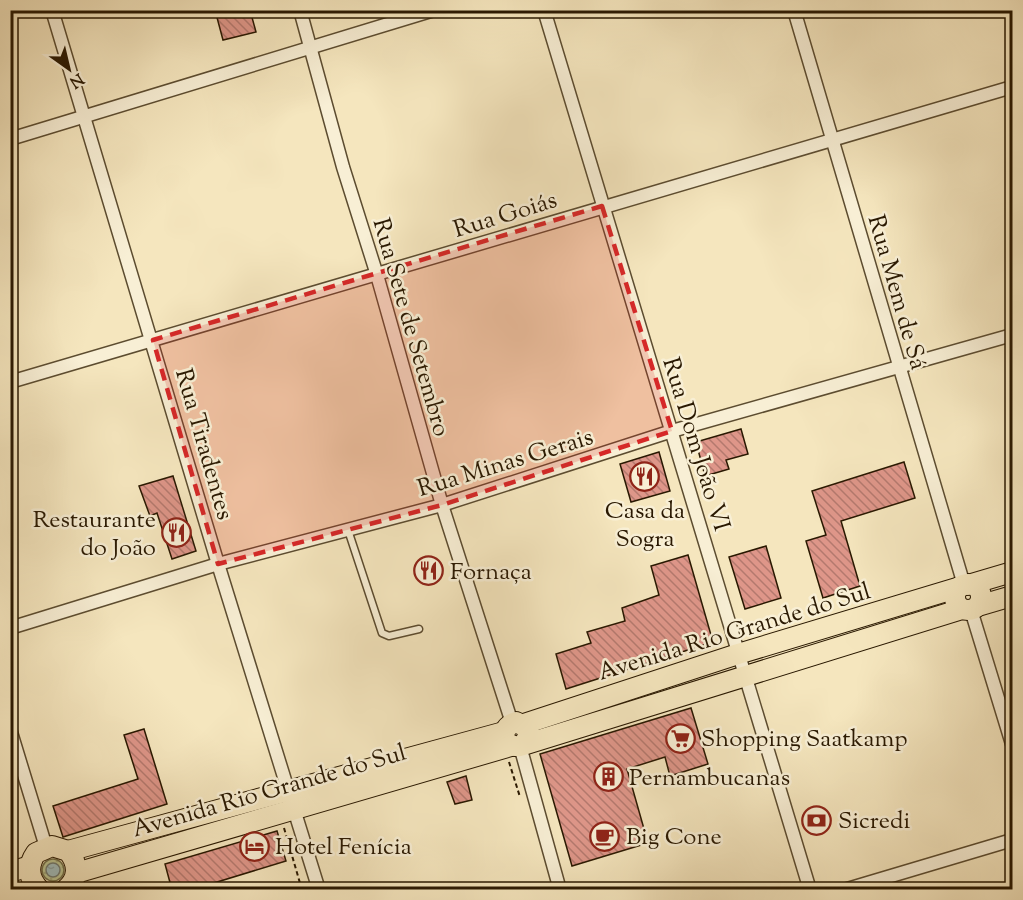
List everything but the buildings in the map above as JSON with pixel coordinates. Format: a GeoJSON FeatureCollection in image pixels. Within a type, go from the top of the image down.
{"type":"FeatureCollection","features":[{"type":"Feature","properties":{"kind":"main road","name":"Avenida Rio Grande do Sul"},"geometry":{"type":"LineString","coordinates":[[76,873],[288,812],[516,736],[738,654],[1012,572]]}},
{"type":"Feature","properties":{"kind":"main road"},"geometry":{"type":"LineString","coordinates":[[964,586],[956,599],[970,608]]}},
{"type":"Feature","properties":{"kind":"main road","name":"Avenida Rio Grande do Sul"},"geometry":{"type":"LineString","coordinates":[[46,847],[58,846],[68,851],[289,789],[516,736],[744,676],[1012,596]]}},
{"type":"Feature","properties":{"kind":"main road"},"geometry":{"type":"LineString","coordinates":[[33,888],[30,866],[36,853],[46,847]]}},
{"type":"Feature","properties":{"kind":"main road"},"geometry":{"type":"LineString","coordinates":[[65,890],[74,881],[76,873],[73,857],[68,851]]}},
{"type":"Feature","properties":{"kind":"main road"},"geometry":{"type":"LineString","coordinates":[[10,872],[30,866]]}},
{"type":"Feature","properties":{"kind":"street","name":"Rua Tiradentes"},"geometry":{"type":"LineString","coordinates":[[52,10],[153,340],[218,564],[289,789],[288,812],[319,890]]}},
{"type":"Feature","properties":{"kind":"street","name":"Rua Sete de Setembro"},"geometry":{"type":"LineString","coordinates":[[300,10],[343,167],[377,275],[442,505],[516,736],[560,890]]}},
{"type":"Feature","properties":{"kind":"street"},"geometry":{"type":"LineString","coordinates":[[10,139],[434,10]]}},
{"type":"Feature","properties":{"kind":"street","name":"Rua Dom João VI"},"geometry":{"type":"LineString","coordinates":[[544,10],[810,890]]}},
{"type":"Feature","properties":{"kind":"street","name":"Rua Mem de Sá"},"geometry":{"type":"LineString","coordinates":[[794,10],[834,139],[897,367],[964,586]]}},
{"type":"Feature","properties":{"kind":"street","name":"Rua Goiás"},"geometry":{"type":"LineString","coordinates":[[10,382],[1012,87]]}},
{"type":"Feature","properties":{"kind":"street","name":"Rua Minas Gerais"},"geometry":{"type":"LineString","coordinates":[[10,628],[218,564],[442,505],[672,431],[1012,334]]}},
{"type":"Feature","properties":{"kind":"street"},"geometry":{"type":"LineString","coordinates":[[970,608],[1012,744]]}},
{"type":"Feature","properties":{"kind":"street"},"geometry":{"type":"LineString","coordinates":[[10,729],[46,847]]}},
{"type":"Feature","properties":{"kind":"street"},"geometry":{"type":"LineString","coordinates":[[844,890],[1012,840]]}},
{"type":"Feature","properties":{"kind":"lane"},"geometry":{"type":"LineString","coordinates":[[348,530],[382,633],[389,636],[419,629]]}},
{"type":"Feature","properties":{"kind":"path"},"geometry":{"type":"LineString","coordinates":[[288,812],[302,890]]}},
{"type":"Feature","properties":{"kind":"highlighted area"},"geometry":{"type":"Polygon","coordinates":[[[602,206],[672,431],[442,505],[218,564],[153,340],[602,206]]]}},
{"type":"Feature","properties":{"kind":"green space"},"geometry":{"type":"Polygon","coordinates":[[[49,859],[57,859],[64,866],[64,874],[57,881],[49,881],[42,874],[42,866],[49,859]]]}},
{"type":"Feature","properties":{"kind":"water"},"geometry":{"type":"Polygon","coordinates":[[[53,863],[58,865],[60,870],[58,875],[53,877],[48,875],[46,870],[48,865],[53,863]]]}},
{"type":"Feature","properties":{"kind":"place","name":"Casa da Sogra"},"geometry":{"type":"Point","coordinates":[645,477]}},
{"type":"Feature","properties":{"kind":"place","name":"Restaurante do João"},"geometry":{"type":"Point","coordinates":[177,533]}},
{"type":"Feature","properties":{"kind":"place","name":"Fornaça"},"geometry":{"type":"Point","coordinates":[429,571]}},
{"type":"Feature","properties":{"kind":"place","name":"Shopping Saatkamp"},"geometry":{"type":"Point","coordinates":[680,738]}},
{"type":"Feature","properties":{"kind":"place","name":"Pernambucanas"},"geometry":{"type":"Point","coordinates":[608,777]}},
{"type":"Feature","properties":{"kind":"place","name":"Sicredi"},"geometry":{"type":"Point","coordinates":[817,820]}},
{"type":"Feature","properties":{"kind":"place","name":"Big Cone"},"geometry":{"type":"Point","coordinates":[605,836]}},
{"type":"Feature","properties":{"kind":"place","name":"Hotel Fenícia"},"geometry":{"type":"Point","coordinates":[254,846]}}]}
